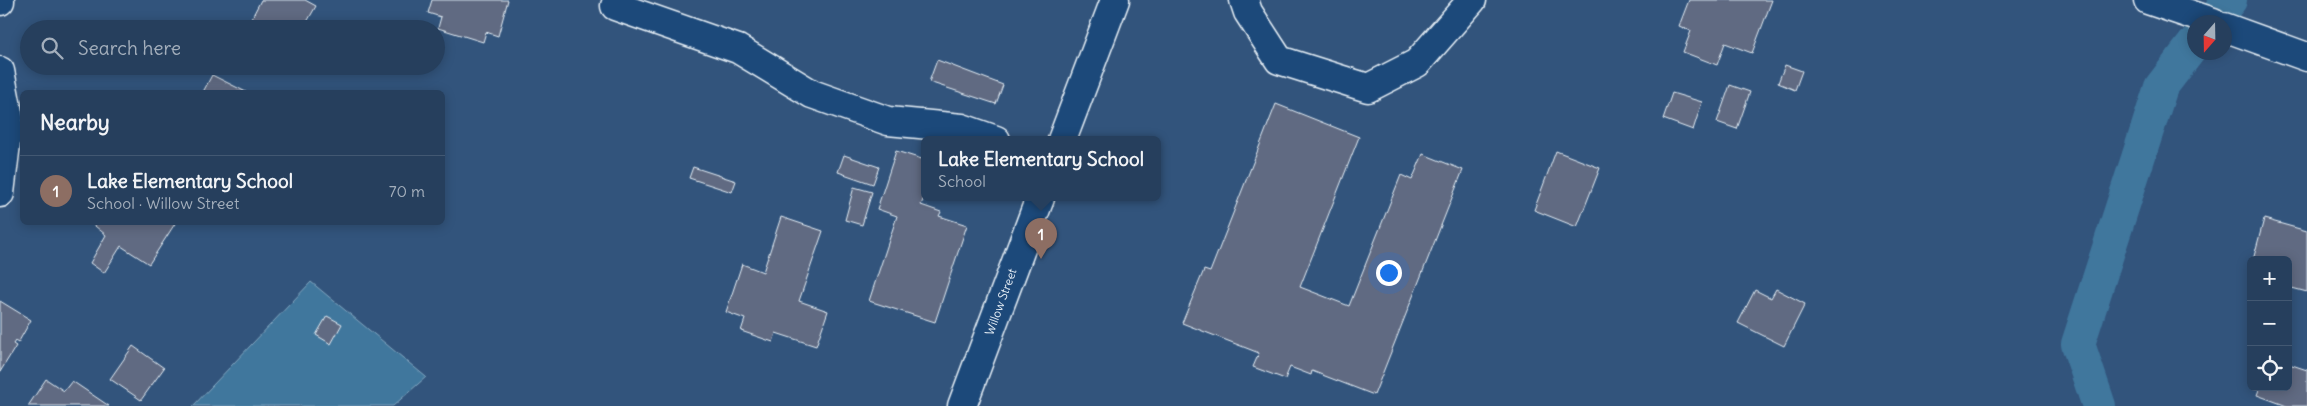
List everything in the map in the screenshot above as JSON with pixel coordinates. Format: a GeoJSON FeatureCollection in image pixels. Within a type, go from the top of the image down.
{"type":"FeatureCollection","features":[{"type":"Feature","properties":{"kind":"street"},"geometry":{"type":"LineString","coordinates":[[1064,136],[1115,0]]}},
{"type":"Feature","properties":{"kind":"street"},"geometry":{"type":"LineString","coordinates":[[1244,0],[1248,12],[1279,60],[1368,88],[1416,64],[1472,0]]}},
{"type":"Feature","properties":{"kind":"street"},"geometry":{"type":"LineString","coordinates":[[2148,0],[2192,15]]}},
{"type":"Feature","properties":{"kind":"street"},"geometry":{"type":"LineString","coordinates":[[615,6],[738,49],[812,94],[888,121],[962,128],[985,136]]}},
{"type":"Feature","properties":{"kind":"street"},"geometry":{"type":"LineString","coordinates":[[2232,30],[2307,57]]}},
{"type":"Feature","properties":{"kind":"street"},"geometry":{"type":"LineString","coordinates":[[0,71],[9,118],[0,193]]}},
{"type":"Feature","properties":{"kind":"street","name":"Willow Street"},"geometry":{"type":"LineString","coordinates":[[962,406],[1039,201]]}},
{"type":"Feature","properties":{"kind":"water"},"geometry":{"type":"Polygon","coordinates":[[[311,282],[426,377],[393,406],[193,406],[311,282]]]}},
{"type":"Feature","properties":{"kind":"building"},"geometry":{"type":"Polygon","coordinates":[[[261,0],[305,0],[316,6],[308,20],[251,20],[261,0]]]}},
{"type":"Feature","properties":{"kind":"building"},"geometry":{"type":"Polygon","coordinates":[[[432,0],[508,0],[498,36],[486,32],[483,42],[445,30],[445,20],[440,20],[441,17],[428,13],[432,0]]]}},
{"type":"Feature","properties":{"kind":"building"},"geometry":{"type":"Polygon","coordinates":[[[1689,0],[1772,0],[1752,53],[1725,43],[1717,65],[1683,52],[1691,31],[1679,26],[1689,0]]]}},
{"type":"Feature","properties":{"kind":"building"},"geometry":{"type":"Polygon","coordinates":[[[937,60],[1003,85],[996,104],[929,82],[937,60]]]}},
{"type":"Feature","properties":{"kind":"building"},"geometry":{"type":"Polygon","coordinates":[[[1785,65],[1802,71],[1795,90],[1778,83],[1785,65]]]}},
{"type":"Feature","properties":{"kind":"building"},"geometry":{"type":"Polygon","coordinates":[[[212,75],[242,90],[204,90],[212,75]]]}},
{"type":"Feature","properties":{"kind":"building"},"geometry":{"type":"Polygon","coordinates":[[[1730,85],[1750,92],[1737,129],[1717,122],[1730,85]]]}},
{"type":"Feature","properties":{"kind":"building"},"geometry":{"type":"Polygon","coordinates":[[[1672,93],[1702,102],[1693,130],[1663,119],[1672,93]]]}},
{"type":"Feature","properties":{"kind":"building"},"geometry":{"type":"Polygon","coordinates":[[[1276,104],[1359,137],[1300,287],[1349,306],[1401,175],[1412,180],[1423,154],[1463,170],[1374,395],[1312,371],[1311,375],[1290,367],[1285,379],[1253,367],[1259,353],[1182,323],[1204,270],[1210,272],[1276,104]]]}},
{"type":"Feature","properties":{"kind":"building"},"geometry":{"type":"Polygon","coordinates":[[[896,151],[921,159],[921,201],[923,201],[921,205],[941,212],[939,216],[967,225],[935,322],[869,301],[897,216],[877,209],[896,151]]]}},
{"type":"Feature","properties":{"kind":"building"},"geometry":{"type":"Polygon","coordinates":[[[1556,151],[1600,168],[1577,227],[1534,210],[1556,151]]]}},
{"type":"Feature","properties":{"kind":"building"},"geometry":{"type":"Polygon","coordinates":[[[844,155],[879,167],[873,184],[838,172],[844,155]]]}},
{"type":"Feature","properties":{"kind":"building"},"geometry":{"type":"Polygon","coordinates":[[[693,167],[736,181],[732,192],[689,178],[693,167]]]}},
{"type":"Feature","properties":{"kind":"building"},"geometry":{"type":"Polygon","coordinates":[[[854,187],[872,192],[862,225],[845,220],[854,187]]]}},
{"type":"Feature","properties":{"kind":"building"},"geometry":{"type":"Polygon","coordinates":[[[781,217],[823,231],[799,301],[828,311],[816,346],[776,333],[773,342],[741,331],[745,319],[726,312],[742,264],[763,272],[781,217]]]}},
{"type":"Feature","properties":{"kind":"building"},"geometry":{"type":"Polygon","coordinates":[[[2264,219],[2307,231],[2307,292],[2292,288],[2292,256],[2254,256],[2264,219]]]}},
{"type":"Feature","properties":{"kind":"building"},"geometry":{"type":"Polygon","coordinates":[[[94,225],[174,225],[149,264],[121,246],[104,273],[90,263],[106,235],[94,225]]]}},
{"type":"Feature","properties":{"kind":"building"},"geometry":{"type":"Polygon","coordinates":[[[1776,289],[1805,304],[1784,346],[1738,323],[1755,290],[1771,298],[1776,289]]]}},
{"type":"Feature","properties":{"kind":"building"},"geometry":{"type":"Polygon","coordinates":[[[0,301],[31,320],[18,343],[15,341],[13,344],[16,346],[0,372],[0,301]]]}},
{"type":"Feature","properties":{"kind":"building"},"geometry":{"type":"Polygon","coordinates":[[[327,316],[342,324],[331,344],[316,335],[327,316]]]}},
{"type":"Feature","properties":{"kind":"building"},"geometry":{"type":"Polygon","coordinates":[[[133,346],[164,368],[141,400],[110,379],[133,346]]]}},
{"type":"Feature","properties":{"kind":"building"},"geometry":{"type":"Polygon","coordinates":[[[2292,365],[2307,370],[2307,406],[2287,406],[2257,395],[2258,391],[2292,391],[2292,365]]]}},
{"type":"Feature","properties":{"kind":"building"},"geometry":{"type":"Polygon","coordinates":[[[46,379],[64,391],[72,381],[109,406],[28,406],[46,379]]]}},
{"type":"Feature","properties":{"kind":"waterway"},"geometry":{"type":"LineString","coordinates":[[2218,15],[2230,0]]}},
{"type":"Feature","properties":{"kind":"waterway"},"geometry":{"type":"LineString","coordinates":[[2099,406],[2078,344],[2161,87],[2187,53]]}},
{"type":"Feature","properties":{"kind":"place","name":"Lake Elementary School"},"geometry":{"type":"Point","coordinates":[1041,259]}}]}
